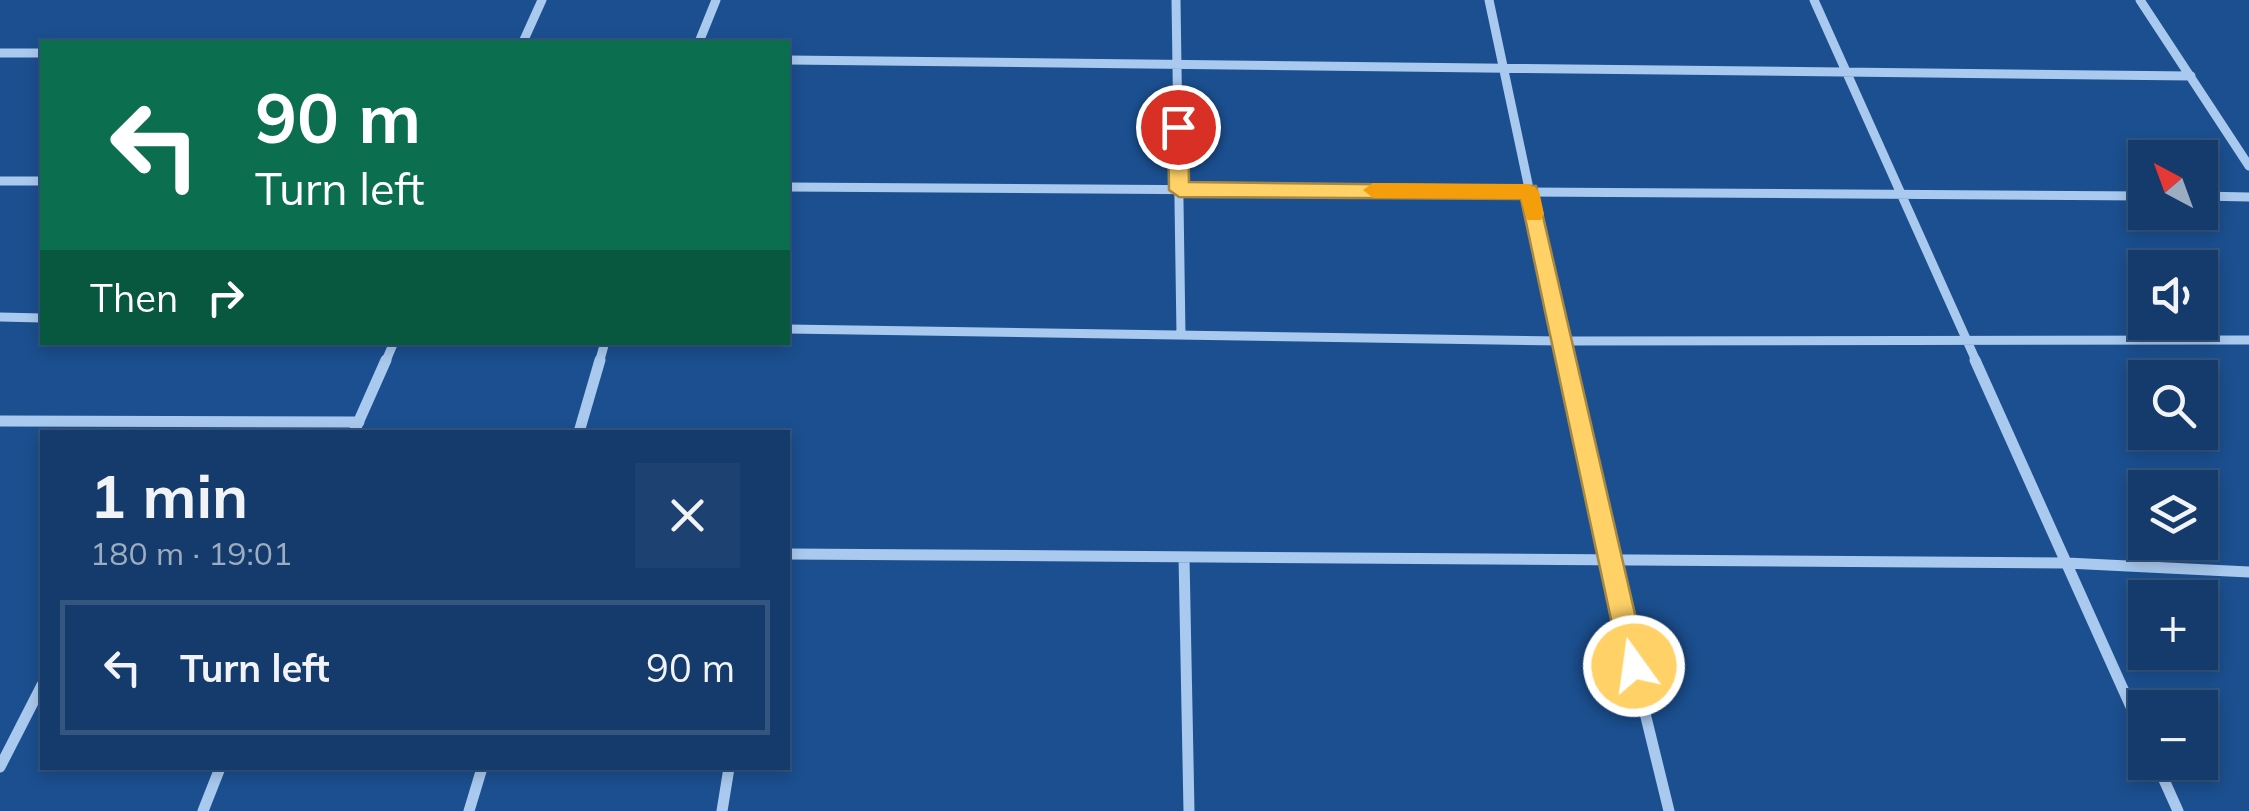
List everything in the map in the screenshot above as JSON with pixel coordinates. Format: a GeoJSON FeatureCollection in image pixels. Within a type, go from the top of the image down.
{"type":"FeatureCollection","features":[{"type":"Feature","properties":{"kind":"street"},"geometry":{"type":"LineString","coordinates":[[524,40],[542,0]]}},
{"type":"Feature","properties":{"kind":"street"},"geometry":{"type":"LineString","coordinates":[[700,40],[716,0]]}},
{"type":"Feature","properties":{"kind":"street"},"geometry":{"type":"LineString","coordinates":[[1176,0],[1181,335]]}},
{"type":"Feature","properties":{"kind":"street"},"geometry":{"type":"LineString","coordinates":[[1489,0],[1607,558],[1669,811]]}},
{"type":"Feature","properties":{"kind":"street"},"geometry":{"type":"LineString","coordinates":[[1814,0],[2128,700]]}},
{"type":"Feature","properties":{"kind":"street"},"geometry":{"type":"LineString","coordinates":[[2140,0],[2249,166]]}},
{"type":"Feature","properties":{"kind":"street"},"geometry":{"type":"LineString","coordinates":[[0,53],[40,53]]}},
{"type":"Feature","properties":{"kind":"street"},"geometry":{"type":"LineString","coordinates":[[790,60],[2191,76]]}},
{"type":"Feature","properties":{"kind":"street"},"geometry":{"type":"LineString","coordinates":[[2234,144],[2249,144]]}},
{"type":"Feature","properties":{"kind":"street"},"geometry":{"type":"LineString","coordinates":[[0,180],[40,181]]}},
{"type":"Feature","properties":{"kind":"street"},"geometry":{"type":"LineString","coordinates":[[790,187],[2128,196]]}},
{"type":"Feature","properties":{"kind":"street"},"geometry":{"type":"LineString","coordinates":[[2218,196],[2249,197]]}},
{"type":"Feature","properties":{"kind":"street"},"geometry":{"type":"LineString","coordinates":[[0,318],[40,318]]}},
{"type":"Feature","properties":{"kind":"street"},"geometry":{"type":"LineString","coordinates":[[790,329],[1561,341],[2249,340]]}},
{"type":"Feature","properties":{"kind":"street"},"geometry":{"type":"LineString","coordinates":[[0,420],[175,427],[356,427],[393,345]]}},
{"type":"Feature","properties":{"kind":"street"},"geometry":{"type":"LineString","coordinates":[[579,430],[603,345]]}},
{"type":"Feature","properties":{"kind":"street"},"geometry":{"type":"LineString","coordinates":[[790,554],[2067,563],[2249,572]]}},
{"type":"Feature","properties":{"kind":"street"},"geometry":{"type":"LineString","coordinates":[[1184,556],[1189,811]]}},
{"type":"Feature","properties":{"kind":"street"},"geometry":{"type":"LineString","coordinates":[[0,767],[40,689]]}},
{"type":"Feature","properties":{"kind":"street"},"geometry":{"type":"LineString","coordinates":[[203,811],[219,770]]}},
{"type":"Feature","properties":{"kind":"street"},"geometry":{"type":"LineString","coordinates":[[469,811],[481,770]]}},
{"type":"Feature","properties":{"kind":"street"},"geometry":{"type":"LineString","coordinates":[[722,811],[729,770]]}},
{"type":"Feature","properties":{"kind":"street"},"geometry":{"type":"LineString","coordinates":[[2164,780],[2178,811]]}},
{"type":"Feature","properties":{"kind":"slow traffic"},"geometry":{"type":"LineString","coordinates":[[1373,190],[1529,191],[1534,214]]}},
{"type":"Feature","properties":{"kind":"route"},"geometry":{"type":"LineString","coordinates":[[1178,127],[1179,190],[1529,191],[1607,558],[1634,666]]}}]}
